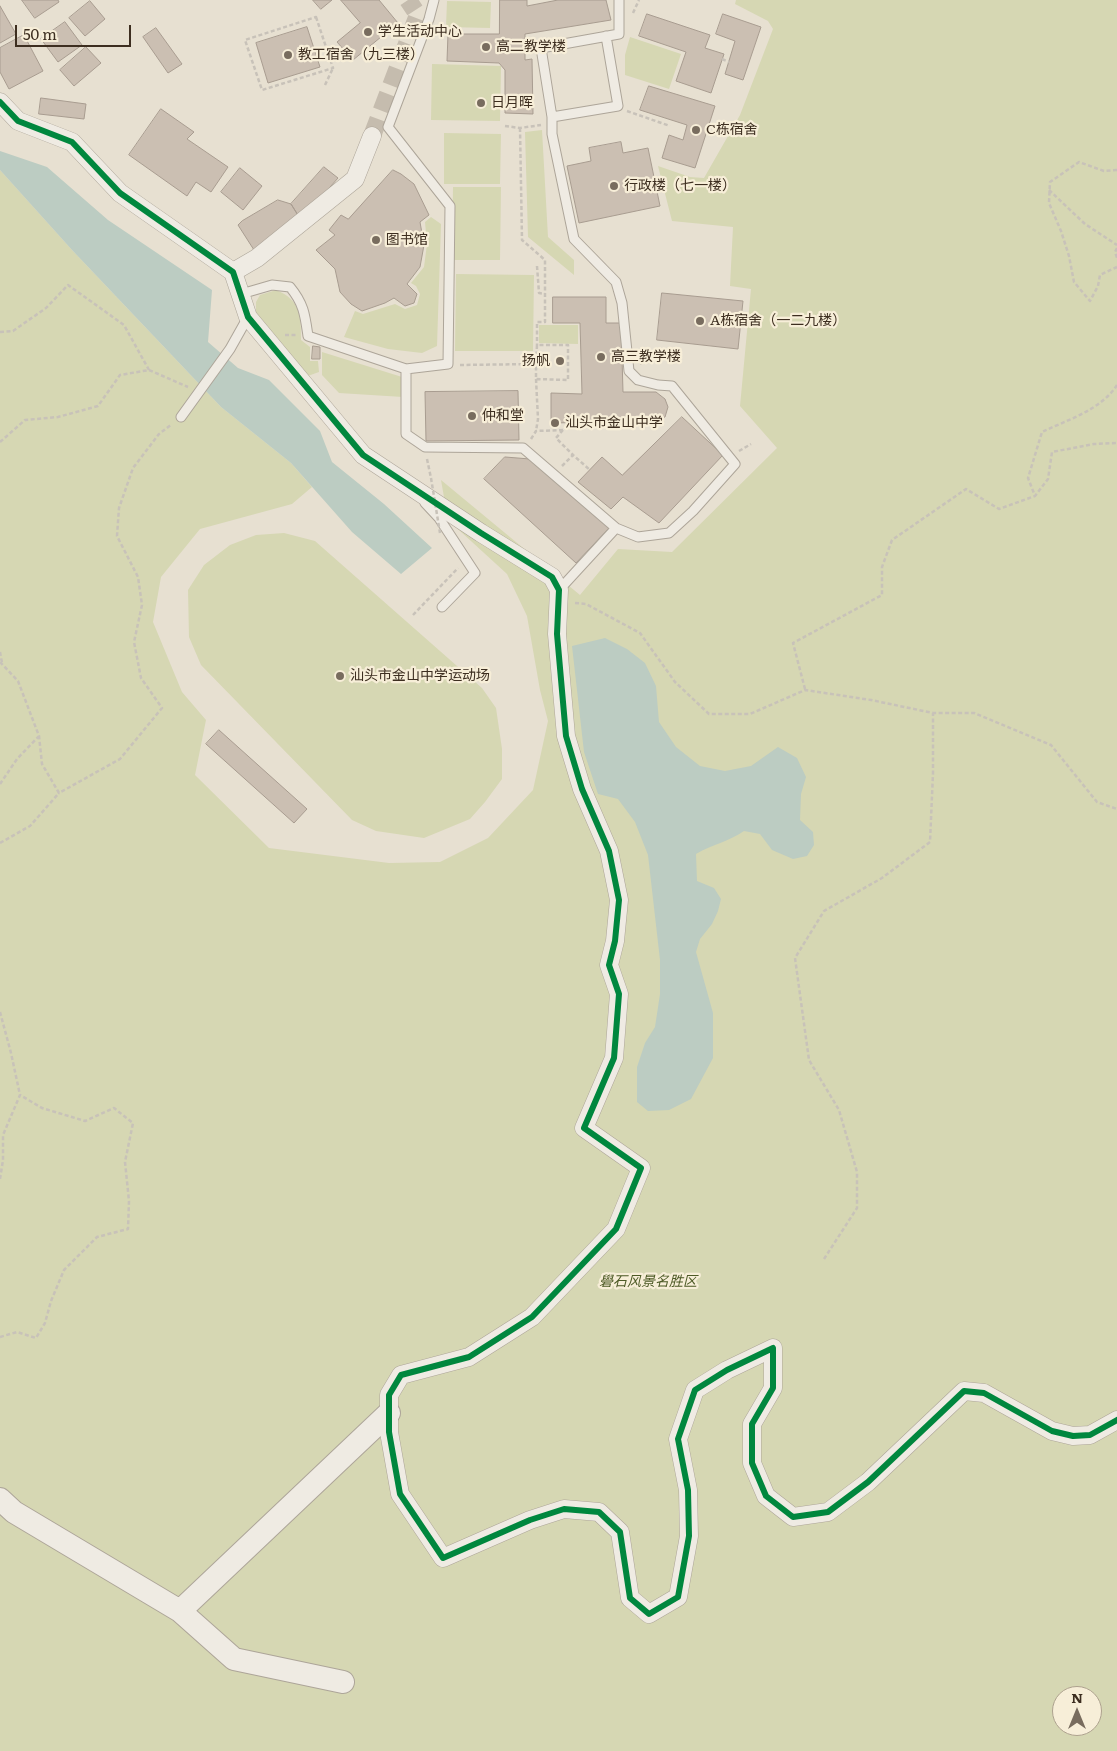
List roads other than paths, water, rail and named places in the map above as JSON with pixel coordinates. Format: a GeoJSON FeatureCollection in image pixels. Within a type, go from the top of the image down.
{"type":"FeatureCollection","features":[{"type":"Feature","properties":{"kind":"street"},"geometry":{"type":"LineString","coordinates":[[0,102],[18,121],[72,142],[120,193],[233,272],[248,317],[362,455],[552,577],[558,595],[557,634],[566,736],[582,788],[609,851],[619,900],[615,941],[609,965],[619,994],[614,1058],[584,1128],[641,1168],[616,1229],[532,1317],[469,1357],[402,1375],[389,1395],[389,1432],[400,1494],[443,1558],[530,1520],[564,1509],[599,1512],[620,1532],[630,1598],[649,1614],[678,1596],[689,1536],[688,1490],[678,1439],[695,1390],[727,1370],[774,1348],[773,1388],[752,1424],[752,1463],[766,1496],[794,1517],[828,1512],[868,1482],[964,1391],[984,1393],[1052,1431],[1073,1436],[1090,1435],[1117,1420]]}},
{"type":"Feature","properties":{"kind":"street"},"geometry":{"type":"LineString","coordinates":[[233,272],[257,258],[355,179],[372,136]]}},
{"type":"Feature","properties":{"kind":"street"},"geometry":{"type":"LineString","coordinates":[[180,1611],[389,1413]]}},
{"type":"Feature","properties":{"kind":"street"},"geometry":{"type":"LineString","coordinates":[[0,1499],[14,1512],[180,1611],[234,1659],[343,1682]]}},
{"type":"Feature","properties":{"kind":"lane"},"geometry":{"type":"LineString","coordinates":[[241,294],[272,285],[290,287],[299,298],[304,309],[308,336],[406,369],[448,364],[450,206],[388,127],[429,19],[434,0]]}},
{"type":"Feature","properties":{"kind":"lane"},"geometry":{"type":"LineString","coordinates":[[406,369],[406,434],[425,448],[523,448],[616,528],[638,537],[670,533],[693,511],[735,464],[672,386],[638,380],[629,371],[622,303],[616,282],[574,239],[552,134],[552,117],[541,48],[619,34],[619,0]]}},
{"type":"Feature","properties":{"kind":"lane"},"geometry":{"type":"LineString","coordinates":[[552,117],[618,106],[606,36]]}},
{"type":"Feature","properties":{"kind":"lane"},"geometry":{"type":"LineString","coordinates":[[181,417],[230,349],[248,317]]}},
{"type":"Feature","properties":{"kind":"lane"},"geometry":{"type":"LineString","coordinates":[[411,488],[438,518],[475,573],[442,607]]}},
{"type":"Feature","properties":{"kind":"lane"},"geometry":{"type":"LineString","coordinates":[[558,595],[616,528]]}},
{"type":"Feature","properties":{"kind":"tunnel"},"geometry":{"type":"LineString","coordinates":[[372,136],[418,15],[408,0]]}},
{"type":"Feature","properties":{"kind":"place","name":"学生活动中心"},"geometry":{"type":"Point","coordinates":[368,32]}},
{"type":"Feature","properties":{"kind":"place","name":"高二教学楼"},"geometry":{"type":"Point","coordinates":[486,47]}},
{"type":"Feature","properties":{"kind":"place","name":"教工宿舍（九三楼）"},"geometry":{"type":"Point","coordinates":[288,55]}},
{"type":"Feature","properties":{"kind":"place","name":"日月晖"},"geometry":{"type":"Point","coordinates":[481,103]}},
{"type":"Feature","properties":{"kind":"place","name":"C栋宿舍"},"geometry":{"type":"Point","coordinates":[696,130]}},
{"type":"Feature","properties":{"kind":"place","name":"行政楼（七一楼）"},"geometry":{"type":"Point","coordinates":[614,186]}},
{"type":"Feature","properties":{"kind":"place","name":"图书馆"},"geometry":{"type":"Point","coordinates":[376,240]}},
{"type":"Feature","properties":{"kind":"place","name":"A栋宿舍（一二九楼）"},"geometry":{"type":"Point","coordinates":[700,321]}},
{"type":"Feature","properties":{"kind":"place","name":"高三教学楼"},"geometry":{"type":"Point","coordinates":[601,357]}},
{"type":"Feature","properties":{"kind":"place","name":"扬帆"},"geometry":{"type":"Point","coordinates":[560,361]}},
{"type":"Feature","properties":{"kind":"place","name":"仲和堂"},"geometry":{"type":"Point","coordinates":[472,416]}},
{"type":"Feature","properties":{"kind":"place","name":"汕头市金山中学"},"geometry":{"type":"Point","coordinates":[555,423]}},
{"type":"Feature","properties":{"kind":"place","name":"汕头市金山中学运动场"},"geometry":{"type":"Point","coordinates":[340,676]}},
{"type":"Feature","properties":{"kind":"park label","name":"礐石风景名胜区"},"geometry":{"type":"Point","coordinates":[648,1282]}}]}
